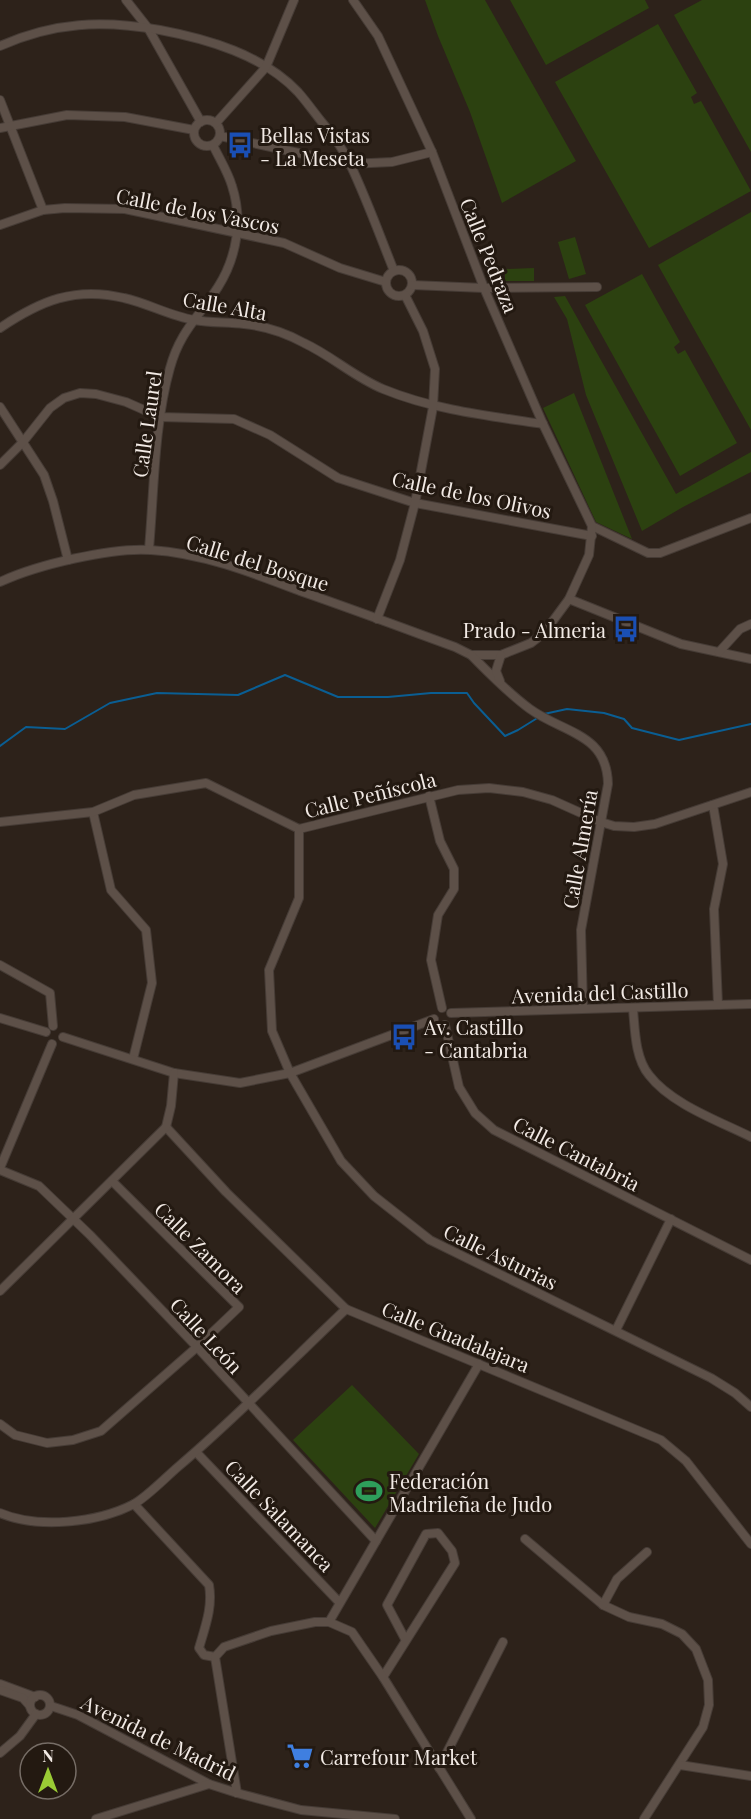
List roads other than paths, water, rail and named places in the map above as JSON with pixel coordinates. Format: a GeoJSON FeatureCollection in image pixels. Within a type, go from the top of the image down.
{"type":"FeatureCollection","features":[{"type":"Feature","properties":{"kind":"street"},"geometry":{"type":"LineString","coordinates":[[126,0],[148,28],[201,122]]}},
{"type":"Feature","properties":{"kind":"street"},"geometry":{"type":"LineString","coordinates":[[216,123],[266,67],[294,0]]}},
{"type":"Feature","properties":{"kind":"street","name":"Calle Pedraza"},"geometry":{"type":"LineString","coordinates":[[353,0],[378,36],[432,152],[484,288],[592,531]]}},
{"type":"Feature","properties":{"kind":"street"},"geometry":{"type":"LineString","coordinates":[[0,46],[27,34],[72,24],[114,24],[194,36],[232,50],[266,67],[297,91],[331,133],[350,164],[394,271]]}},
{"type":"Feature","properties":{"kind":"street"},"geometry":{"type":"LineString","coordinates":[[0,100],[5,127],[43,210]]}},
{"type":"Feature","properties":{"kind":"street"},"geometry":{"type":"LineString","coordinates":[[5,127],[67,115],[125,117],[194,130]]}},
{"type":"Feature","properties":{"kind":"street"},"geometry":{"type":"LineString","coordinates":[[201,122],[216,123],[220,136],[213,145],[199,143],[194,130],[201,122]]}},
{"type":"Feature","properties":{"kind":"street"},"geometry":{"type":"LineString","coordinates":[[220,136],[350,164],[392,162],[432,152]]}},
{"type":"Feature","properties":{"kind":"street","name":"Calle Laurel"},"geometry":{"type":"LineString","coordinates":[[149,549],[160,417],[169,369],[178,344],[192,320],[218,287],[231,262],[238,233],[237,209],[232,185],[213,145]]}},
{"type":"Feature","properties":{"kind":"street","name":"Calle de los Vascos"},"geometry":{"type":"LineString","coordinates":[[0,225],[43,210],[125,209],[284,243],[340,268],[386,282]]}},
{"type":"Feature","properties":{"kind":"street"},"geometry":{"type":"LineString","coordinates":[[405,295],[394,295],[390,292],[386,282],[387,277],[399,270],[409,274],[412,285]]}},
{"type":"Feature","properties":{"kind":"street"},"geometry":{"type":"LineString","coordinates":[[412,285],[484,288],[597,287]]}},
{"type":"Feature","properties":{"kind":"street"},"geometry":{"type":"LineString","coordinates":[[405,295],[412,285]]}},
{"type":"Feature","properties":{"kind":"street","name":"Calle Alta"},"geometry":{"type":"LineString","coordinates":[[0,328],[28,309],[61,296],[92,294],[123,297],[192,320],[246,324],[274,330],[306,343],[354,375],[383,389],[433,406],[543,424]]}},
{"type":"Feature","properties":{"kind":"street"},"geometry":{"type":"LineString","coordinates":[[377,619],[400,560],[415,503],[433,406],[435,369],[423,331],[405,295]]}},
{"type":"Feature","properties":{"kind":"street","name":"Calle de los Olivos"},"geometry":{"type":"LineString","coordinates":[[0,465],[23,442],[50,408],[64,398],[80,393],[96,394],[126,402],[160,417],[234,419],[270,435],[338,478],[415,503],[592,531],[648,553],[660,553],[751,518]]}},
{"type":"Feature","properties":{"kind":"street"},"geometry":{"type":"LineString","coordinates":[[0,407],[44,475],[68,560]]}},
{"type":"Feature","properties":{"kind":"street","name":"Calle del Bosque"},"geometry":{"type":"LineString","coordinates":[[0,582],[68,560],[109,553],[149,549],[184,554],[228,566],[471,655],[494,659],[531,643],[544,633],[569,599],[589,555],[592,531]]}},
{"type":"Feature","properties":{"kind":"street"},"geometry":{"type":"LineString","coordinates":[[569,599],[681,644],[751,659]]}},
{"type":"Feature","properties":{"kind":"street"},"geometry":{"type":"LineString","coordinates":[[719,652],[740,629],[751,624]]}},
{"type":"Feature","properties":{"kind":"street","name":"Calle Almería"},"geometry":{"type":"LineString","coordinates":[[471,655],[501,685],[530,709],[553,723],[580,734],[594,745],[602,756],[608,771],[608,784],[581,930],[583,1008]]}},
{"type":"Feature","properties":{"kind":"street"},"geometry":{"type":"LineString","coordinates":[[494,659],[491,671],[485,669],[481,660],[494,659]]}},
{"type":"Feature","properties":{"kind":"street"},"geometry":{"type":"LineString","coordinates":[[494,659],[501,685]]}},
{"type":"Feature","properties":{"kind":"street","name":"Calle Peñíscola"},"geometry":{"type":"LineString","coordinates":[[0,822],[93,812],[135,795],[206,783],[299,829],[458,790],[489,788],[523,792],[552,800],[601,822],[614,826],[634,827],[655,824],[751,792]]}},
{"type":"Feature","properties":{"kind":"street"},"geometry":{"type":"LineString","coordinates":[[429,796],[440,841],[454,869],[454,890],[438,915],[431,960],[442,1008]]}},
{"type":"Feature","properties":{"kind":"street"},"geometry":{"type":"LineString","coordinates":[[713,805],[723,864],[714,909],[718,1005]]}},
{"type":"Feature","properties":{"kind":"street"},"geometry":{"type":"LineString","coordinates":[[93,812],[111,890],[146,930],[152,983],[133,1059]]}},
{"type":"Feature","properties":{"kind":"street","name":"Calle Asturias"},"geometry":{"type":"LineString","coordinates":[[299,829],[299,898],[269,970],[272,1031],[290,1073],[341,1161],[374,1196],[430,1240],[716,1381],[751,1407]]}},
{"type":"Feature","properties":{"kind":"street"},"geometry":{"type":"LineString","coordinates":[[0,965],[50,993],[47,1040],[52,1044]]}},
{"type":"Feature","properties":{"kind":"street","name":"Avenida del Castillo"},"geometry":{"type":"LineString","coordinates":[[451,1013],[751,1004]]}},
{"type":"Feature","properties":{"kind":"street"},"geometry":{"type":"LineString","coordinates":[[63,1037],[174,1073],[240,1083],[290,1073],[434,1018],[437,1011],[442,1008],[451,1013],[451,1020],[445,1025],[437,1023],[434,1018]]}},
{"type":"Feature","properties":{"kind":"street"},"geometry":{"type":"LineString","coordinates":[[633,1009],[637,1047],[648,1075],[671,1097],[751,1137]]}},
{"type":"Feature","properties":{"kind":"street"},"geometry":{"type":"LineString","coordinates":[[0,1018],[49,1029],[61,1029],[63,1037],[60,1042],[52,1044]]}},
{"type":"Feature","properties":{"kind":"street","name":"Calle Cantabria"},"geometry":{"type":"LineString","coordinates":[[445,1025],[459,1087],[475,1113],[494,1130],[751,1260]]}},
{"type":"Feature","properties":{"kind":"street"},"geometry":{"type":"LineString","coordinates":[[0,1169],[52,1044]]}},
{"type":"Feature","properties":{"kind":"street"},"geometry":{"type":"LineString","coordinates":[[0,1291],[166,1127],[171,1106],[174,1073]]}},
{"type":"Feature","properties":{"kind":"street","name":"Calle Guadalajara"},"geometry":{"type":"LineString","coordinates":[[166,1127],[226,1192],[346,1309],[661,1440],[686,1461],[751,1544]]}},
{"type":"Feature","properties":{"kind":"street","name":"Calle León"},"geometry":{"type":"LineString","coordinates":[[0,1169],[39,1186],[197,1347],[376,1541]]}},
{"type":"Feature","properties":{"kind":"street","name":"Calle Zamora"},"geometry":{"type":"LineString","coordinates":[[0,1424],[15,1435],[47,1443],[73,1440],[101,1431],[239,1307],[112,1181]]}},
{"type":"Feature","properties":{"kind":"street"},"geometry":{"type":"LineString","coordinates":[[616,1330],[670,1219]]}},
{"type":"Feature","properties":{"kind":"street"},"geometry":{"type":"LineString","coordinates":[[0,1513],[12,1518],[53,1523],[92,1518],[134,1504],[196,1452],[346,1309]]}},
{"type":"Feature","properties":{"kind":"street"},"geometry":{"type":"LineString","coordinates":[[329,1622],[479,1364]]}},
{"type":"Feature","properties":{"kind":"street","name":"Calle Salamanca"},"geometry":{"type":"LineString","coordinates":[[196,1452],[339,1602]]}},
{"type":"Feature","properties":{"kind":"street"},"geometry":{"type":"LineString","coordinates":[[134,1504],[209,1585],[210,1608],[199,1648],[204,1655],[215,1658]]}},
{"type":"Feature","properties":{"kind":"street"},"geometry":{"type":"LineString","coordinates":[[383,1677],[455,1563],[452,1551],[438,1533],[426,1534],[387,1605],[405,1639]]}},
{"type":"Feature","properties":{"kind":"street"},"geometry":{"type":"LineString","coordinates":[[525,1539],[603,1605],[629,1617],[662,1624],[682,1634],[696,1649],[708,1680],[710,1705],[703,1727],[644,1819]]}},
{"type":"Feature","properties":{"kind":"street"},"geometry":{"type":"LineString","coordinates":[[603,1605],[617,1579],[647,1552]]}},
{"type":"Feature","properties":{"kind":"street"},"geometry":{"type":"LineString","coordinates":[[237,1793],[215,1658],[224,1647],[271,1631],[315,1622],[329,1622],[352,1632],[383,1677],[471,1819]]}},
{"type":"Feature","properties":{"kind":"street"},"geometry":{"type":"LineString","coordinates":[[440,1768],[503,1642]]}},
{"type":"Feature","properties":{"kind":"street"},"geometry":{"type":"LineString","coordinates":[[0,1684],[35,1697],[46,1697],[51,1702],[51,1706],[46,1712],[33,1710],[23,1698],[0,1690]]}},
{"type":"Feature","properties":{"kind":"street"},"geometry":{"type":"LineString","coordinates":[[0,1753],[20,1736],[33,1710],[32,1699],[35,1697]]}},
{"type":"Feature","properties":{"kind":"street","name":"Avenida de Madrid"},"geometry":{"type":"LineString","coordinates":[[51,1706],[78,1715],[209,1784],[301,1810],[395,1819]]}},
{"type":"Feature","properties":{"kind":"street"},"geometry":{"type":"LineString","coordinates":[[680,1765],[751,1776]]}},
{"type":"Feature","properties":{"kind":"street"},"geometry":{"type":"LineString","coordinates":[[96,1819],[209,1784]]}},
{"type":"Feature","properties":{"kind":"street"},"geometry":{"type":"LineString","coordinates":[[132,1808],[132,1819]]}},
{"type":"Feature","properties":{"kind":"waterway"},"geometry":{"type":"LineString","coordinates":[[0,746],[26,727],[65,729],[110,703],[157,693],[238,695],[285,675],[338,697],[467,693],[505,736],[539,717]]}},
{"type":"Feature","properties":{"kind":"waterway"},"geometry":{"type":"LineString","coordinates":[[544,714],[567,709],[604,713],[624,719],[632,728],[679,740],[751,724]]}},
{"type":"Feature","properties":{"kind":"place","name":"Bellas Vistas - La Meseta"},"geometry":{"type":"Point","coordinates":[240,145]}},
{"type":"Feature","properties":{"kind":"place","name":"Prado - Almeria"},"geometry":{"type":"Point","coordinates":[626,629]}},
{"type":"Feature","properties":{"kind":"place","name":"Av. Castillo - Cantabria"},"geometry":{"type":"Point","coordinates":[404,1037]}},
{"type":"Feature","properties":{"kind":"place","name":"Federación Madrileña de Judo"},"geometry":{"type":"Point","coordinates":[369,1491]}},
{"type":"Feature","properties":{"kind":"place","name":"Carrefour Market"},"geometry":{"type":"Point","coordinates":[300,1756]}}]}
